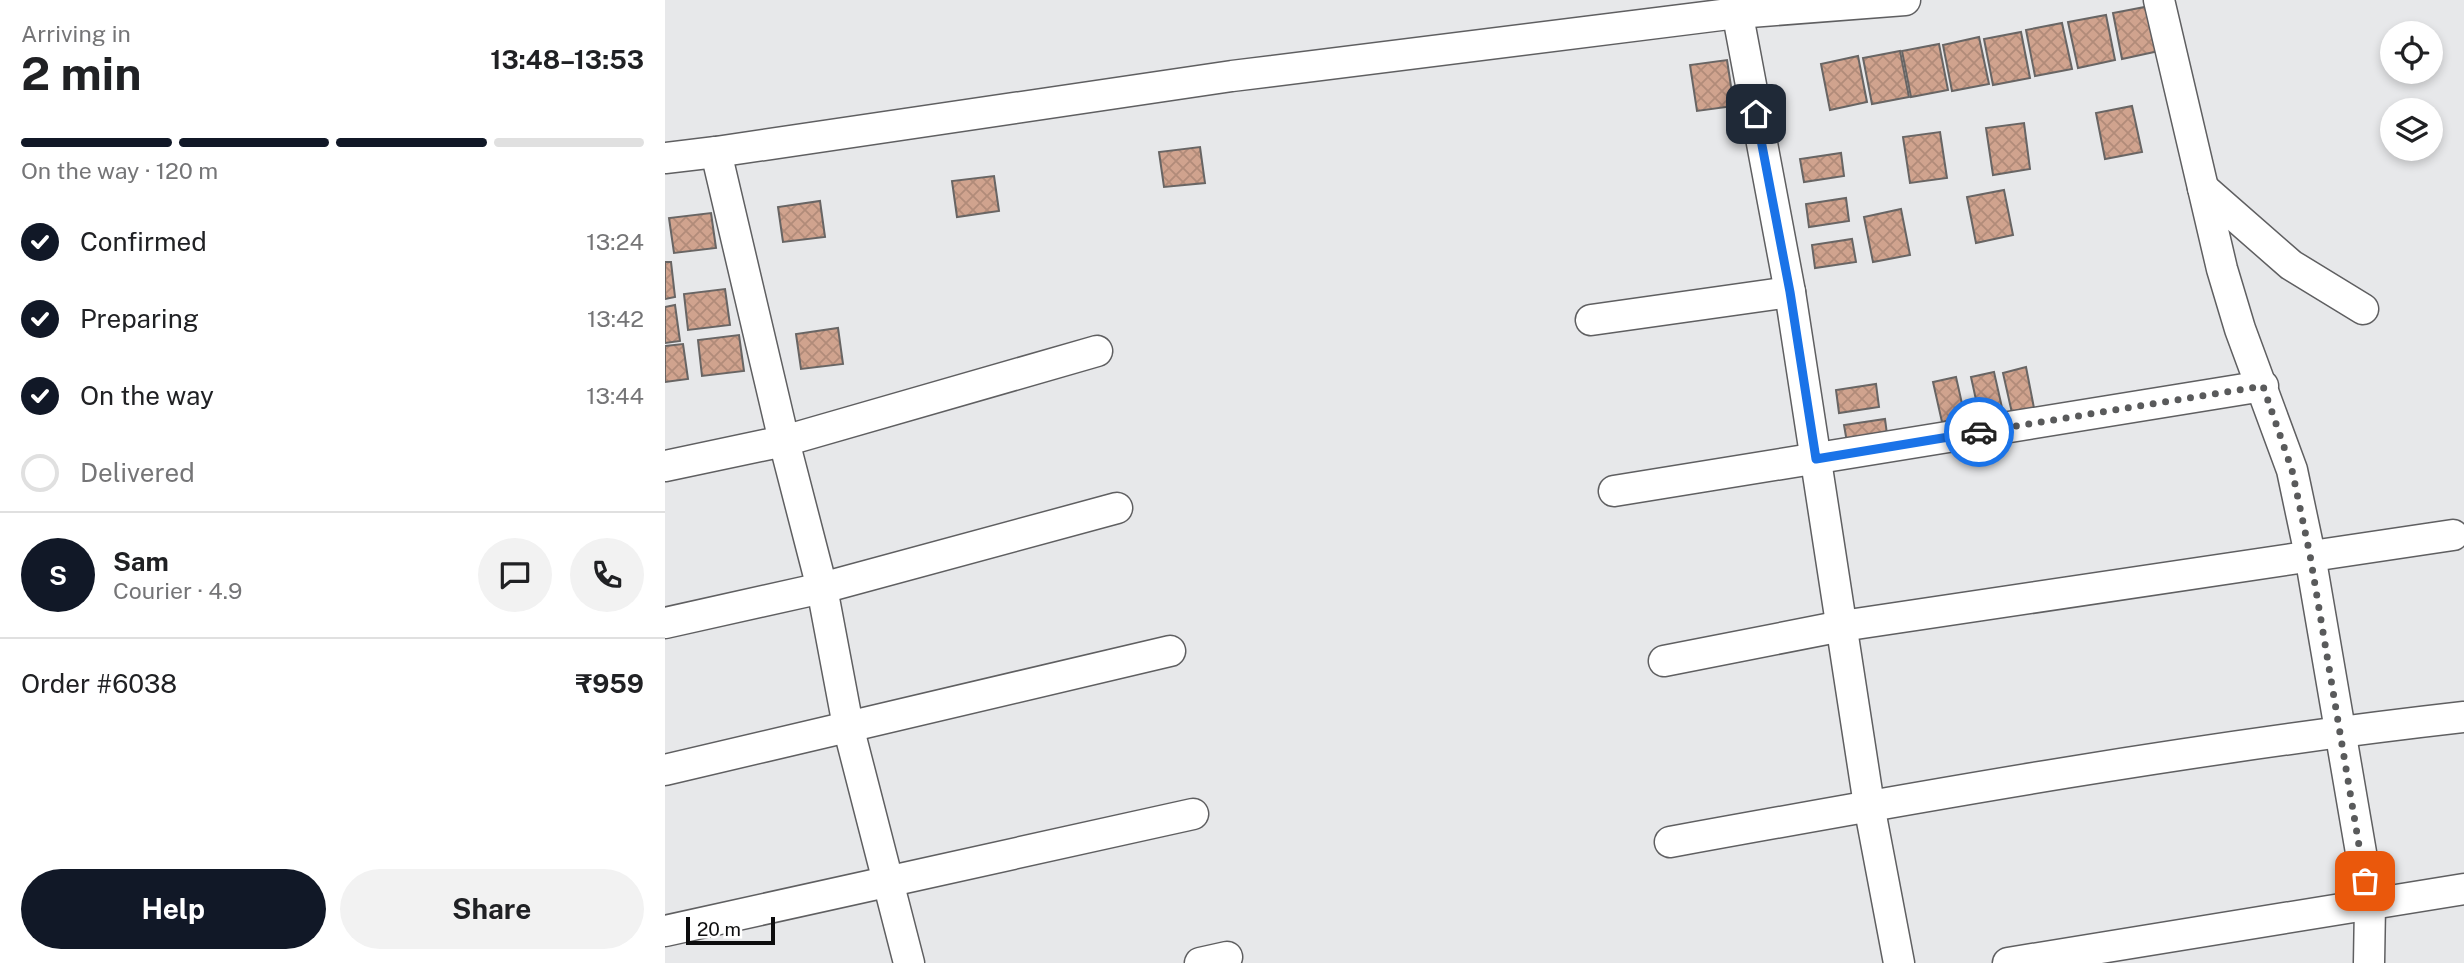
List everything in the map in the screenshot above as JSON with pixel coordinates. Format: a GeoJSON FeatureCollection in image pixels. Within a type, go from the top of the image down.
{"type":"FeatureCollection","features":[{"type":"Feature","properties":{"kind":"street"},"geometry":{"type":"LineString","coordinates":[[665,158],[1736,6],[1905,0]]}},
{"type":"Feature","properties":{"kind":"street"},"geometry":{"type":"LineString","coordinates":[[2159,0],[2222,269],[2240,329],[2292,470],[2310,555],[2369,905],[2369,963]]}},
{"type":"Feature","properties":{"kind":"street"},"geometry":{"type":"LineString","coordinates":[[1736,6],[1790,292],[1869,805],[1899,963]]}},
{"type":"Feature","properties":{"kind":"street"},"geometry":{"type":"LineString","coordinates":[[716,152],[784,442],[822,588],[848,726],[909,963]]}},
{"type":"Feature","properties":{"kind":"street"},"geometry":{"type":"LineString","coordinates":[[2203,188],[2291,265],[2363,309]]}},
{"type":"Feature","properties":{"kind":"street"},"geometry":{"type":"LineString","coordinates":[[1591,320],[1790,292]]}},
{"type":"Feature","properties":{"kind":"street"},"geometry":{"type":"LineString","coordinates":[[665,466],[784,442],[1097,351]]}},
{"type":"Feature","properties":{"kind":"street"},"geometry":{"type":"LineString","coordinates":[[1615,491],[2263,386]]}},
{"type":"Feature","properties":{"kind":"street"},"geometry":{"type":"LineString","coordinates":[[665,623],[822,588],[1117,508]]}},
{"type":"Feature","properties":{"kind":"street"},"geometry":{"type":"LineString","coordinates":[[1664,661],[1842,626],[2453,535]]}},
{"type":"Feature","properties":{"kind":"street"},"geometry":{"type":"LineString","coordinates":[[665,770],[1170,651]]}},
{"type":"Feature","properties":{"kind":"street"},"geometry":{"type":"LineString","coordinates":[[1670,842],[1869,805],[2338,731],[2464,717]]}},
{"type":"Feature","properties":{"kind":"street"},"geometry":{"type":"LineString","coordinates":[[665,931],[1193,814]]}},
{"type":"Feature","properties":{"kind":"street"},"geometry":{"type":"LineString","coordinates":[[2008,963],[2464,889]]}},
{"type":"Feature","properties":{"kind":"building"},"geometry":{"type":"Polygon","coordinates":[[[2150,6],[2159,51],[2122,59],[2113,13],[2150,6]]]}},
{"type":"Feature","properties":{"kind":"building"},"geometry":{"type":"Polygon","coordinates":[[[2106,15],[2115,60],[2078,68],[2068,22],[2106,15]]]}},
{"type":"Feature","properties":{"kind":"building"},"geometry":{"type":"Polygon","coordinates":[[[2062,23],[2072,69],[2035,76],[2026,30],[2062,23]]]}},
{"type":"Feature","properties":{"kind":"building"},"geometry":{"type":"Polygon","coordinates":[[[2021,32],[2030,78],[1993,85],[1984,39],[2021,32]]]}},
{"type":"Feature","properties":{"kind":"building"},"geometry":{"type":"Polygon","coordinates":[[[1979,37],[1989,84],[1952,91],[1943,45],[1979,37]]]}},
{"type":"Feature","properties":{"kind":"building"},"geometry":{"type":"Polygon","coordinates":[[[1939,44],[1948,90],[1911,97],[1902,51],[1939,44]]]}},
{"type":"Feature","properties":{"kind":"building"},"geometry":{"type":"Polygon","coordinates":[[[1900,51],[1909,97],[1872,104],[1863,58],[1900,51]]]}},
{"type":"Feature","properties":{"kind":"building"},"geometry":{"type":"Polygon","coordinates":[[[1858,56],[1867,102],[1830,110],[1821,64],[1858,56]]]}},
{"type":"Feature","properties":{"kind":"building"},"geometry":{"type":"Polygon","coordinates":[[[1727,60],[1734,106],[1697,111],[1690,65],[1727,60]]]}},
{"type":"Feature","properties":{"kind":"building"},"geometry":{"type":"Polygon","coordinates":[[[2132,106],[2142,152],[2105,159],[2096,113],[2132,106]]]}},
{"type":"Feature","properties":{"kind":"building"},"geometry":{"type":"Polygon","coordinates":[[[2024,123],[2030,169],[1993,175],[1986,128],[2024,123]]]}},
{"type":"Feature","properties":{"kind":"building"},"geometry":{"type":"Polygon","coordinates":[[[1940,132],[1947,178],[1910,183],[1903,137],[1940,132]]]}},
{"type":"Feature","properties":{"kind":"building"},"geometry":{"type":"Polygon","coordinates":[[[1200,147],[1205,183],[1164,187],[1159,152],[1200,147]]]}},
{"type":"Feature","properties":{"kind":"building"},"geometry":{"type":"Polygon","coordinates":[[[1841,153],[1844,176],[1804,182],[1800,159],[1841,153]]]}},
{"type":"Feature","properties":{"kind":"building"},"geometry":{"type":"Polygon","coordinates":[[[994,176],[999,211],[957,217],[952,181],[994,176]]]}},
{"type":"Feature","properties":{"kind":"building"},"geometry":{"type":"Polygon","coordinates":[[[2004,190],[2013,235],[1976,243],[1967,197],[2004,190]]]}},
{"type":"Feature","properties":{"kind":"building"},"geometry":{"type":"Polygon","coordinates":[[[1846,198],[1849,221],[1809,227],[1806,204],[1846,198]]]}},
{"type":"Feature","properties":{"kind":"building"},"geometry":{"type":"Polygon","coordinates":[[[820,201],[825,237],[783,242],[778,207],[820,201]]]}},
{"type":"Feature","properties":{"kind":"building"},"geometry":{"type":"Polygon","coordinates":[[[1901,209],[1910,255],[1873,262],[1864,217],[1901,209]]]}},
{"type":"Feature","properties":{"kind":"building"},"geometry":{"type":"Polygon","coordinates":[[[711,213],[716,248],[674,253],[669,218],[711,213]]]}},
{"type":"Feature","properties":{"kind":"building"},"geometry":{"type":"Polygon","coordinates":[[[1852,239],[1856,262],[1815,268],[1812,245],[1852,239]]]}},
{"type":"Feature","properties":{"kind":"building"},"geometry":{"type":"Polygon","coordinates":[[[665,262],[671,262],[675,297],[665,299],[665,262]]]}},
{"type":"Feature","properties":{"kind":"building"},"geometry":{"type":"Polygon","coordinates":[[[725,289],[730,325],[688,330],[684,294],[725,289]]]}},
{"type":"Feature","properties":{"kind":"building"},"geometry":{"type":"Polygon","coordinates":[[[675,305],[680,341],[665,343],[665,307],[675,305]]]}},
{"type":"Feature","properties":{"kind":"building"},"geometry":{"type":"Polygon","coordinates":[[[838,328],[843,364],[801,369],[796,334],[838,328]]]}},
{"type":"Feature","properties":{"kind":"building"},"geometry":{"type":"Polygon","coordinates":[[[739,335],[744,371],[702,376],[698,340],[739,335]]]}},
{"type":"Feature","properties":{"kind":"building"},"geometry":{"type":"Polygon","coordinates":[[[683,344],[688,379],[665,382],[665,346],[683,344]]]}},
{"type":"Feature","properties":{"kind":"building"},"geometry":{"type":"Polygon","coordinates":[[[2026,367],[2034,408],[2012,413],[2003,373],[2026,367]]]}},
{"type":"Feature","properties":{"kind":"building"},"geometry":{"type":"Polygon","coordinates":[[[1994,372],[2003,412],[1980,418],[1971,377],[1994,372]]]}},
{"type":"Feature","properties":{"kind":"building"},"geometry":{"type":"Polygon","coordinates":[[[1956,377],[1965,417],[1942,422],[1933,382],[1956,377]]]}},
{"type":"Feature","properties":{"kind":"building"},"geometry":{"type":"Polygon","coordinates":[[[1876,384],[1879,407],[1839,413],[1836,390],[1876,384]]]}},
{"type":"Feature","properties":{"kind":"building"},"geometry":{"type":"Polygon","coordinates":[[[1885,419],[1888,442],[1848,448],[1844,425],[1885,419]]]}},
{"type":"Feature","properties":{"kind":"way so far"},"geometry":{"type":"LineString","coordinates":[[1979,432],[2263,386],[2292,470],[2310,555],[2365,881]]}},
{"type":"Feature","properties":{"kind":"route"},"geometry":{"type":"LineString","coordinates":[[1756,114],[1790,292],[1816,459],[1979,432]]}}]}
